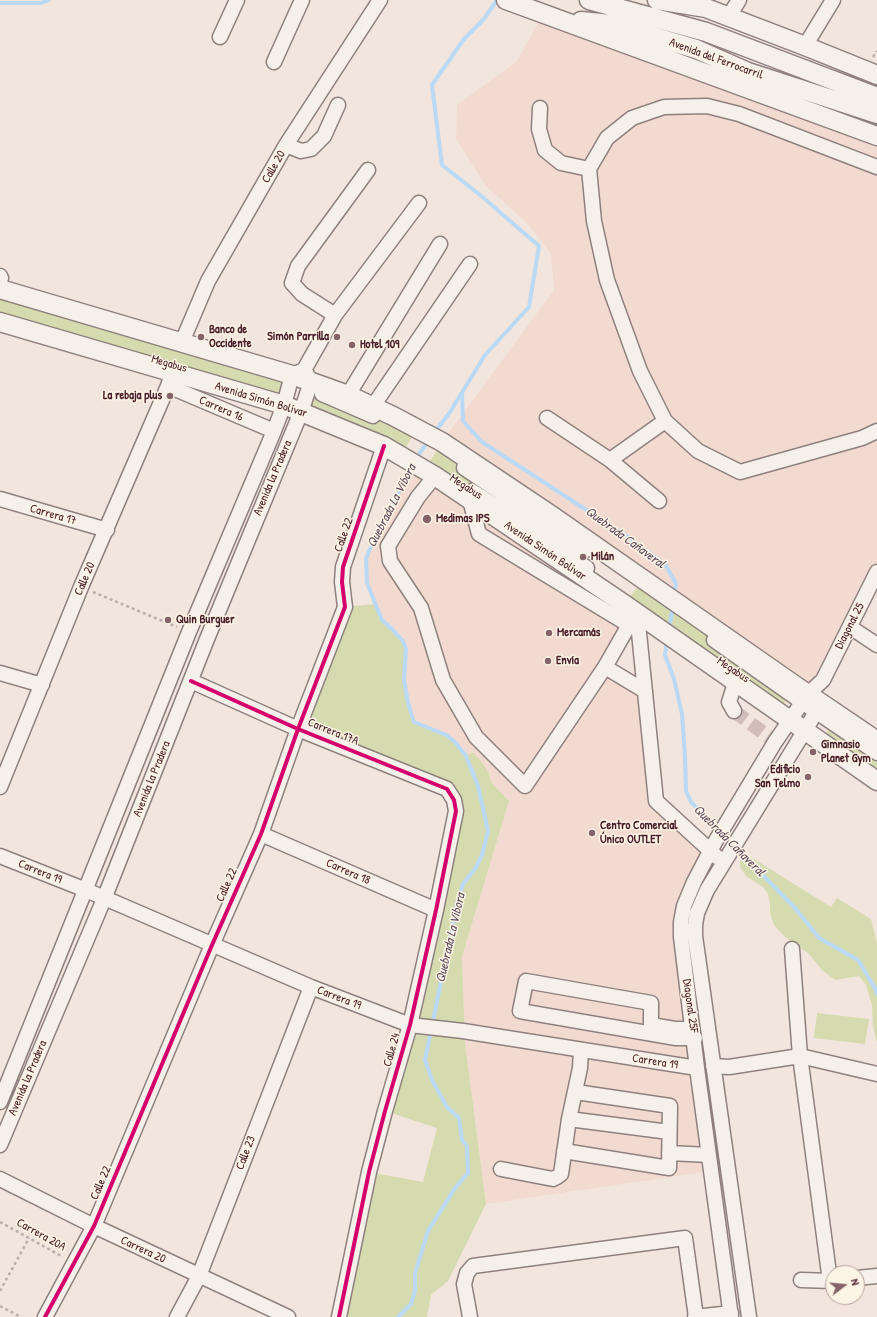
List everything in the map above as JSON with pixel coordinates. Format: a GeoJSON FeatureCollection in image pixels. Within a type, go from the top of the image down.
{"type":"FeatureCollection","features":[{"type":"Feature","properties":{"kind":"main road","name":"Avenida del Ferrocarril"},"geometry":{"type":"LineString","coordinates":[[588,0],[706,32],[877,97]]}},
{"type":"Feature","properties":{"kind":"main road"},"geometry":{"type":"LineString","coordinates":[[657,0],[706,8],[877,75]]}},
{"type":"Feature","properties":{"kind":"main road"},"geometry":{"type":"LineString","coordinates":[[512,2],[877,136]]}},
{"type":"Feature","properties":{"kind":"main road","name":"Avenida del Ferrocarril"},"geometry":{"type":"LineString","coordinates":[[553,18],[611,24],[696,50],[748,72],[877,114]]}},
{"type":"Feature","properties":{"kind":"main road","name":"Avenida Simón Bolívar"},"geometry":{"type":"LineString","coordinates":[[0,288],[182,342],[348,395],[372,406],[440,446],[558,520],[695,621],[806,712],[877,781]]}},
{"type":"Feature","properties":{"kind":"main road","name":"Avenida Simón Bolívar"},"geometry":{"type":"LineString","coordinates":[[0,322],[170,379],[285,402],[302,408],[384,446],[403,453],[430,469],[470,500],[643,619],[684,642],[735,683],[877,741]]}},
{"type":"Feature","properties":{"kind":"street"},"geometry":{"type":"LineString","coordinates":[[220,37],[237,0]]}},
{"type":"Feature","properties":{"kind":"street"},"geometry":{"type":"LineString","coordinates":[[274,62],[302,0]]}},
{"type":"Feature","properties":{"kind":"street","name":"Calle 20"},"geometry":{"type":"LineString","coordinates":[[182,342],[208,281],[286,145],[380,0]]}},
{"type":"Feature","properties":{"kind":"street"},"geometry":{"type":"LineString","coordinates":[[729,16],[739,0]]}},
{"type":"Feature","properties":{"kind":"street"},"geometry":{"type":"LineString","coordinates":[[805,46],[833,0]]}},
{"type":"Feature","properties":{"kind":"street"},"geometry":{"type":"LineString","coordinates":[[286,145],[301,151],[311,149],[324,136],[338,105]]}},
{"type":"Feature","properties":{"kind":"street"},"geometry":{"type":"LineString","coordinates":[[877,167],[739,114],[707,106],[664,107],[632,118],[607,138],[589,169],[594,221],[608,280],[640,371],[665,421],[698,451],[740,472],[862,438],[877,431]]}},
{"type":"Feature","properties":{"kind":"street"},"geometry":{"type":"LineString","coordinates":[[540,108],[539,129],[545,150],[561,163],[589,169]]}},
{"type":"Feature","properties":{"kind":"street"},"geometry":{"type":"LineString","coordinates":[[335,315],[302,294],[292,283],[298,266],[368,170]]}},
{"type":"Feature","properties":{"kind":"street"},"geometry":{"type":"LineString","coordinates":[[301,380],[335,315],[419,203]]}},
{"type":"Feature","properties":{"kind":"street"},"geometry":{"type":"LineString","coordinates":[[348,395],[440,244]]}},
{"type":"Feature","properties":{"kind":"street"},"geometry":{"type":"LineString","coordinates":[[372,406],[470,264]]}},
{"type":"Feature","properties":{"kind":"street"},"geometry":{"type":"LineString","coordinates":[[0,276],[0,281]]}},
{"type":"Feature","properties":{"kind":"street","name":"Megabus"},"geometry":{"type":"LineString","coordinates":[[0,298],[301,380],[390,424],[414,432]]}},
{"type":"Feature","properties":{"kind":"street","name":"Megabus"},"geometry":{"type":"LineString","coordinates":[[0,314],[285,402]]}},
{"type":"Feature","properties":{"kind":"street","name":"Calle 20"},"geometry":{"type":"LineString","coordinates":[[0,786],[81,587],[107,530],[170,379]]}},
{"type":"Feature","properties":{"kind":"street","name":"Carrera 16"},"geometry":{"type":"LineString","coordinates":[[170,379],[274,431]]}},
{"type":"Feature","properties":{"kind":"street","name":"Avenida la Pradera"},"geometry":{"type":"LineString","coordinates":[[0,1102],[189,632],[285,402],[301,380]]}},
{"type":"Feature","properties":{"kind":"street","name":"Avenida la Pradera"},"geometry":{"type":"LineString","coordinates":[[0,1144],[104,899],[207,639],[302,408],[301,380]]}},
{"type":"Feature","properties":{"kind":"street"},"geometry":{"type":"LineString","coordinates":[[302,408],[386,440],[403,453]]}},
{"type":"Feature","properties":{"kind":"street"},"geometry":{"type":"LineString","coordinates":[[547,418],[610,460],[659,501]]}},
{"type":"Feature","properties":{"kind":"street"},"geometry":{"type":"LineString","coordinates":[[610,460],[665,421]]}},
{"type":"Feature","properties":{"kind":"street","name":"Calle 22"},"geometry":{"type":"LineString","coordinates":[[45,1317],[94,1226],[260,834],[298,729],[345,607],[342,582],[344,567],[384,446]]}},
{"type":"Feature","properties":{"kind":"street"},"geometry":{"type":"LineString","coordinates":[[430,469],[418,497],[388,546],[390,561],[421,608],[443,680],[476,737],[525,786],[605,667],[643,619]]}},
{"type":"Feature","properties":{"kind":"street","name":"Megabus"},"geometry":{"type":"LineString","coordinates":[[430,469],[539,534],[643,619]]}},
{"type":"Feature","properties":{"kind":"street","name":"Carrera 17"},"geometry":{"type":"LineString","coordinates":[[0,499],[107,530]]}},
{"type":"Feature","properties":{"kind":"street","name":"Diagonal 25"},"geometry":{"type":"LineString","coordinates":[[806,712],[877,572]]}},
{"type":"Feature","properties":{"kind":"street"},"geometry":{"type":"LineString","coordinates":[[643,619],[645,691],[656,801],[726,857]]}},
{"type":"Feature","properties":{"kind":"street"},"geometry":{"type":"LineString","coordinates":[[850,627],[877,645]]}},
{"type":"Feature","properties":{"kind":"street","name":"Megabus"},"geometry":{"type":"LineString","coordinates":[[684,642],[877,753]]}},
{"type":"Feature","properties":{"kind":"street"},"geometry":{"type":"LineString","coordinates":[[605,667],[645,691]]}},
{"type":"Feature","properties":{"kind":"street"},"geometry":{"type":"LineString","coordinates":[[0,673],[42,685]]}},
{"type":"Feature","properties":{"kind":"street","name":"Carrera 17A"},"geometry":{"type":"LineString","coordinates":[[190,682],[298,729],[447,789]]}},
{"type":"Feature","properties":{"kind":"street"},"geometry":{"type":"LineString","coordinates":[[734,711],[729,702],[735,683]]}},
{"type":"Feature","properties":{"kind":"street","name":"Megabus"},"geometry":{"type":"LineString","coordinates":[[806,712],[877,771]]}},
{"type":"Feature","properties":{"kind":"street","name":"Diagonal 25F"},"geometry":{"type":"LineString","coordinates":[[731,1315],[697,1068],[681,937],[681,922],[684,906],[689,893],[772,739],[806,712]]}},
{"type":"Feature","properties":{"kind":"street","name":"Diagonal 25F"},"geometry":{"type":"LineString","coordinates":[[749,1317],[694,936],[695,925],[697,913],[702,900],[742,831],[806,712]]}},
{"type":"Feature","properties":{"kind":"street","name":"Calle 24"},"geometry":{"type":"LineString","coordinates":[[339,1317],[369,1172],[410,1025],[436,910],[456,812],[454,800],[447,789]]}},
{"type":"Feature","properties":{"kind":"street","name":"Carrera 18"},"geometry":{"type":"LineString","coordinates":[[260,834],[436,910]]}},
{"type":"Feature","properties":{"kind":"street","name":"Carrera 19"},"geometry":{"type":"LineString","coordinates":[[0,856],[86,890],[311,987],[410,1025],[451,1029],[697,1068]]}},
{"type":"Feature","properties":{"kind":"street"},"geometry":{"type":"LineString","coordinates":[[792,949],[800,1056],[830,1265]]}},
{"type":"Feature","properties":{"kind":"street"},"geometry":{"type":"LineString","coordinates":[[526,981],[651,1003],[652,1025],[694,1034],[676,1038],[520,1011],[526,981]]}},
{"type":"Feature","properties":{"kind":"street","name":"Calle 23"},"geometry":{"type":"LineString","coordinates":[[177,1317],[199,1276],[311,987]]}},
{"type":"Feature","properties":{"kind":"street"},"geometry":{"type":"LineString","coordinates":[[501,1169],[553,1179],[561,1174],[569,1119],[580,1068],[581,1050]]}},
{"type":"Feature","properties":{"kind":"street"},"geometry":{"type":"LineString","coordinates":[[697,1068],[700,1062],[704,1060],[709,1061],[713,1066],[729,1067],[800,1056],[877,1074]]}},
{"type":"Feature","properties":{"kind":"street"},"geometry":{"type":"LineString","coordinates":[[564,1151],[669,1168],[670,1106],[576,1092]]}},
{"type":"Feature","properties":{"kind":"street"},"geometry":{"type":"LineString","coordinates":[[569,1119],[669,1132]]}},
{"type":"Feature","properties":{"kind":"street"},"geometry":{"type":"LineString","coordinates":[[669,1153],[709,1155]]}},
{"type":"Feature","properties":{"kind":"street","name":"Carrera 20"},"geometry":{"type":"LineString","coordinates":[[0,1179],[94,1226],[288,1317]]}},
{"type":"Feature","properties":{"kind":"street"},"geometry":{"type":"LineString","coordinates":[[470,1317],[464,1284],[467,1273],[473,1266],[685,1238],[695,1317],[731,1315]]}},
{"type":"Feature","properties":{"kind":"street"},"geometry":{"type":"LineString","coordinates":[[865,1277],[877,1276]]}},
{"type":"Feature","properties":{"kind":"street"},"geometry":{"type":"LineString","coordinates":[[801,1280],[825,1281]]}},
{"type":"Feature","properties":{"kind":"path"},"geometry":{"type":"LineString","coordinates":[[81,587],[189,632]]}},
{"type":"Feature","properties":{"kind":"path"},"geometry":{"type":"LineString","coordinates":[[0,1291],[29,1238]]}},
{"type":"Feature","properties":{"kind":"path"},"geometry":{"type":"LineString","coordinates":[[0,1306],[21,1317]]}},
{"type":"Feature","properties":{"kind":"shaded area"},"geometry":{"type":"Polygon","coordinates":[[[543,14],[877,136],[877,572],[808,694],[442,442],[554,290],[551,254],[528,224],[486,186],[456,139],[457,105],[517,61],[543,14]]]}},
{"type":"Feature","properties":{"kind":"shaded area","name":"Centro Comercial Único OUTLET"},"geometry":{"type":"Polygon","coordinates":[[[413,463],[637,613],[605,667],[645,691],[657,801],[710,851],[684,906],[711,1171],[486,1204],[465,1043],[462,957],[509,801],[492,783],[487,769],[472,753],[466,756],[454,741],[414,722],[408,703],[404,680],[406,649],[391,628],[382,620],[367,583],[366,559],[379,527],[390,510],[413,463]]]}},
{"type":"Feature","properties":{"kind":"green space"},"geometry":{"type":"Polygon","coordinates":[[[0,298],[290,383],[286,398],[0,314],[0,298]]]}},
{"type":"Feature","properties":{"kind":"green space"},"geometry":{"type":"Polygon","coordinates":[[[309,389],[413,435],[405,449],[303,405],[309,389]]]}},
{"type":"Feature","properties":{"kind":"green space"},"geometry":{"type":"Polygon","coordinates":[[[437,450],[546,523],[539,534],[429,463],[437,450]]]}},
{"type":"Feature","properties":{"kind":"green space"},"geometry":{"type":"Polygon","coordinates":[[[638,586],[790,694],[783,704],[629,598],[638,586]]]}},
{"type":"Feature","properties":{"kind":"green space"},"geometry":{"type":"Polygon","coordinates":[[[375,604],[382,620],[403,641],[406,649],[404,680],[408,703],[414,722],[446,735],[454,741],[466,756],[474,753],[487,769],[492,783],[509,801],[462,957],[465,1043],[486,1204],[448,1281],[431,1295],[427,1317],[339,1317],[369,1172],[423,1182],[437,1128],[385,1111],[454,800],[298,729],[345,607],[375,604]]]}},
{"type":"Feature","properties":{"kind":"green space"},"geometry":{"type":"Polygon","coordinates":[[[833,723],[877,753],[877,771],[825,735],[833,723]]]}},
{"type":"Feature","properties":{"kind":"green space"},"geometry":{"type":"Polygon","coordinates":[[[746,854],[831,907],[837,898],[871,919],[877,943],[877,1043],[873,1026],[872,1005],[866,985],[859,976],[835,980],[823,971],[808,953],[785,937],[774,925],[770,913],[768,894],[763,887],[746,876],[740,867],[740,861],[743,855],[746,854]]]}},
{"type":"Feature","properties":{"kind":"green space"},"geometry":{"type":"Polygon","coordinates":[[[817,1013],[869,1019],[865,1044],[814,1038],[817,1013]]]}},
{"type":"Feature","properties":{"kind":"waterway"},"geometry":{"type":"LineString","coordinates":[[0,3],[41,3],[49,0]]}},
{"type":"Feature","properties":{"kind":"waterway","name":"Quebrada La Vibora"},"geometry":{"type":"LineString","coordinates":[[435,432],[450,412],[485,355],[529,307],[539,246],[479,194],[442,165],[432,85],[464,39],[484,19],[497,0]]}},
{"type":"Feature","properties":{"kind":"waterway","name":"Quebrada Cañaveral"},"geometry":{"type":"LineString","coordinates":[[462,393],[463,421],[482,442],[625,535],[665,564],[676,584],[674,595]]}},
{"type":"Feature","properties":{"kind":"waterway","name":"Quebrada La Vibora"},"geometry":{"type":"LineString","coordinates":[[415,460],[428,441]]}},
{"type":"Feature","properties":{"kind":"waterway","name":"Quebrada La Vibora"},"geometry":{"type":"LineString","coordinates":[[398,1317],[411,1304],[415,1291],[415,1273],[428,1231],[455,1188],[468,1173],[467,1146],[462,1140],[459,1118],[447,1107],[432,1080],[425,1060],[457,903],[463,884],[475,869],[482,855],[488,831],[478,786],[466,756],[454,741],[446,735],[414,722],[408,703],[404,680],[406,649],[403,641],[382,620],[367,583],[366,559],[379,527],[390,510],[411,468]]}},
{"type":"Feature","properties":{"kind":"waterway","name":"Quebrada Cañaveral"},"geometry":{"type":"LineString","coordinates":[[669,629],[673,606]]}},
{"type":"Feature","properties":{"kind":"waterway","name":"Quebrada Cañaveral"},"geometry":{"type":"LineString","coordinates":[[667,640],[665,655],[674,679],[682,714],[686,791],[691,802],[795,908],[819,938],[858,960],[877,994]]}},
{"type":"Feature","properties":{"kind":"tunnel"},"geometry":{"type":"LineString","coordinates":[[734,711],[769,737]]}},
{"type":"Feature","properties":{"kind":"cycle path"},"geometry":{"type":"LineString","coordinates":[[45,1317],[94,1226],[212,945],[261,834],[298,729],[345,607],[342,582],[343,567],[384,446]]}},
{"type":"Feature","properties":{"kind":"cycle path"},"geometry":{"type":"LineString","coordinates":[[191,681],[298,729],[447,789],[454,800],[456,811],[436,910],[410,1025],[369,1172],[339,1317]]}},
{"type":"Feature","properties":{"kind":"place","name":"Banco de Occidente"},"geometry":{"type":"Point","coordinates":[201,337]}},
{"type":"Feature","properties":{"kind":"place","name":"Simón Parrilla"},"geometry":{"type":"Point","coordinates":[337,337]}},
{"type":"Feature","properties":{"kind":"place","name":"Hotel 109"},"geometry":{"type":"Point","coordinates":[352,345]}},
{"type":"Feature","properties":{"kind":"place","name":"La rebaja plus"},"geometry":{"type":"Point","coordinates":[170,396]}},
{"type":"Feature","properties":{"kind":"place","name":"Medimas IPS"},"geometry":{"type":"Point","coordinates":[427,519]}},
{"type":"Feature","properties":{"kind":"place","name":"Milán"},"geometry":{"type":"Point","coordinates":[583,557]}},
{"type":"Feature","properties":{"kind":"place","name":"Quin Burguer"},"geometry":{"type":"Point","coordinates":[168,620]}},
{"type":"Feature","properties":{"kind":"place","name":"Mercamás"},"geometry":{"type":"Point","coordinates":[549,633]}},
{"type":"Feature","properties":{"kind":"place","name":"Envía"},"geometry":{"type":"Point","coordinates":[548,661]}},
{"type":"Feature","properties":{"kind":"place","name":"Gimnasio Planet Gym"},"geometry":{"type":"Point","coordinates":[813,752]}},
{"type":"Feature","properties":{"kind":"place","name":"Edificio San Telmo"},"geometry":{"type":"Point","coordinates":[808,777]}},
{"type":"Feature","properties":{"kind":"place","name":"Centro Comercial Único OUTLET"},"geometry":{"type":"Point","coordinates":[592,833]}}]}
